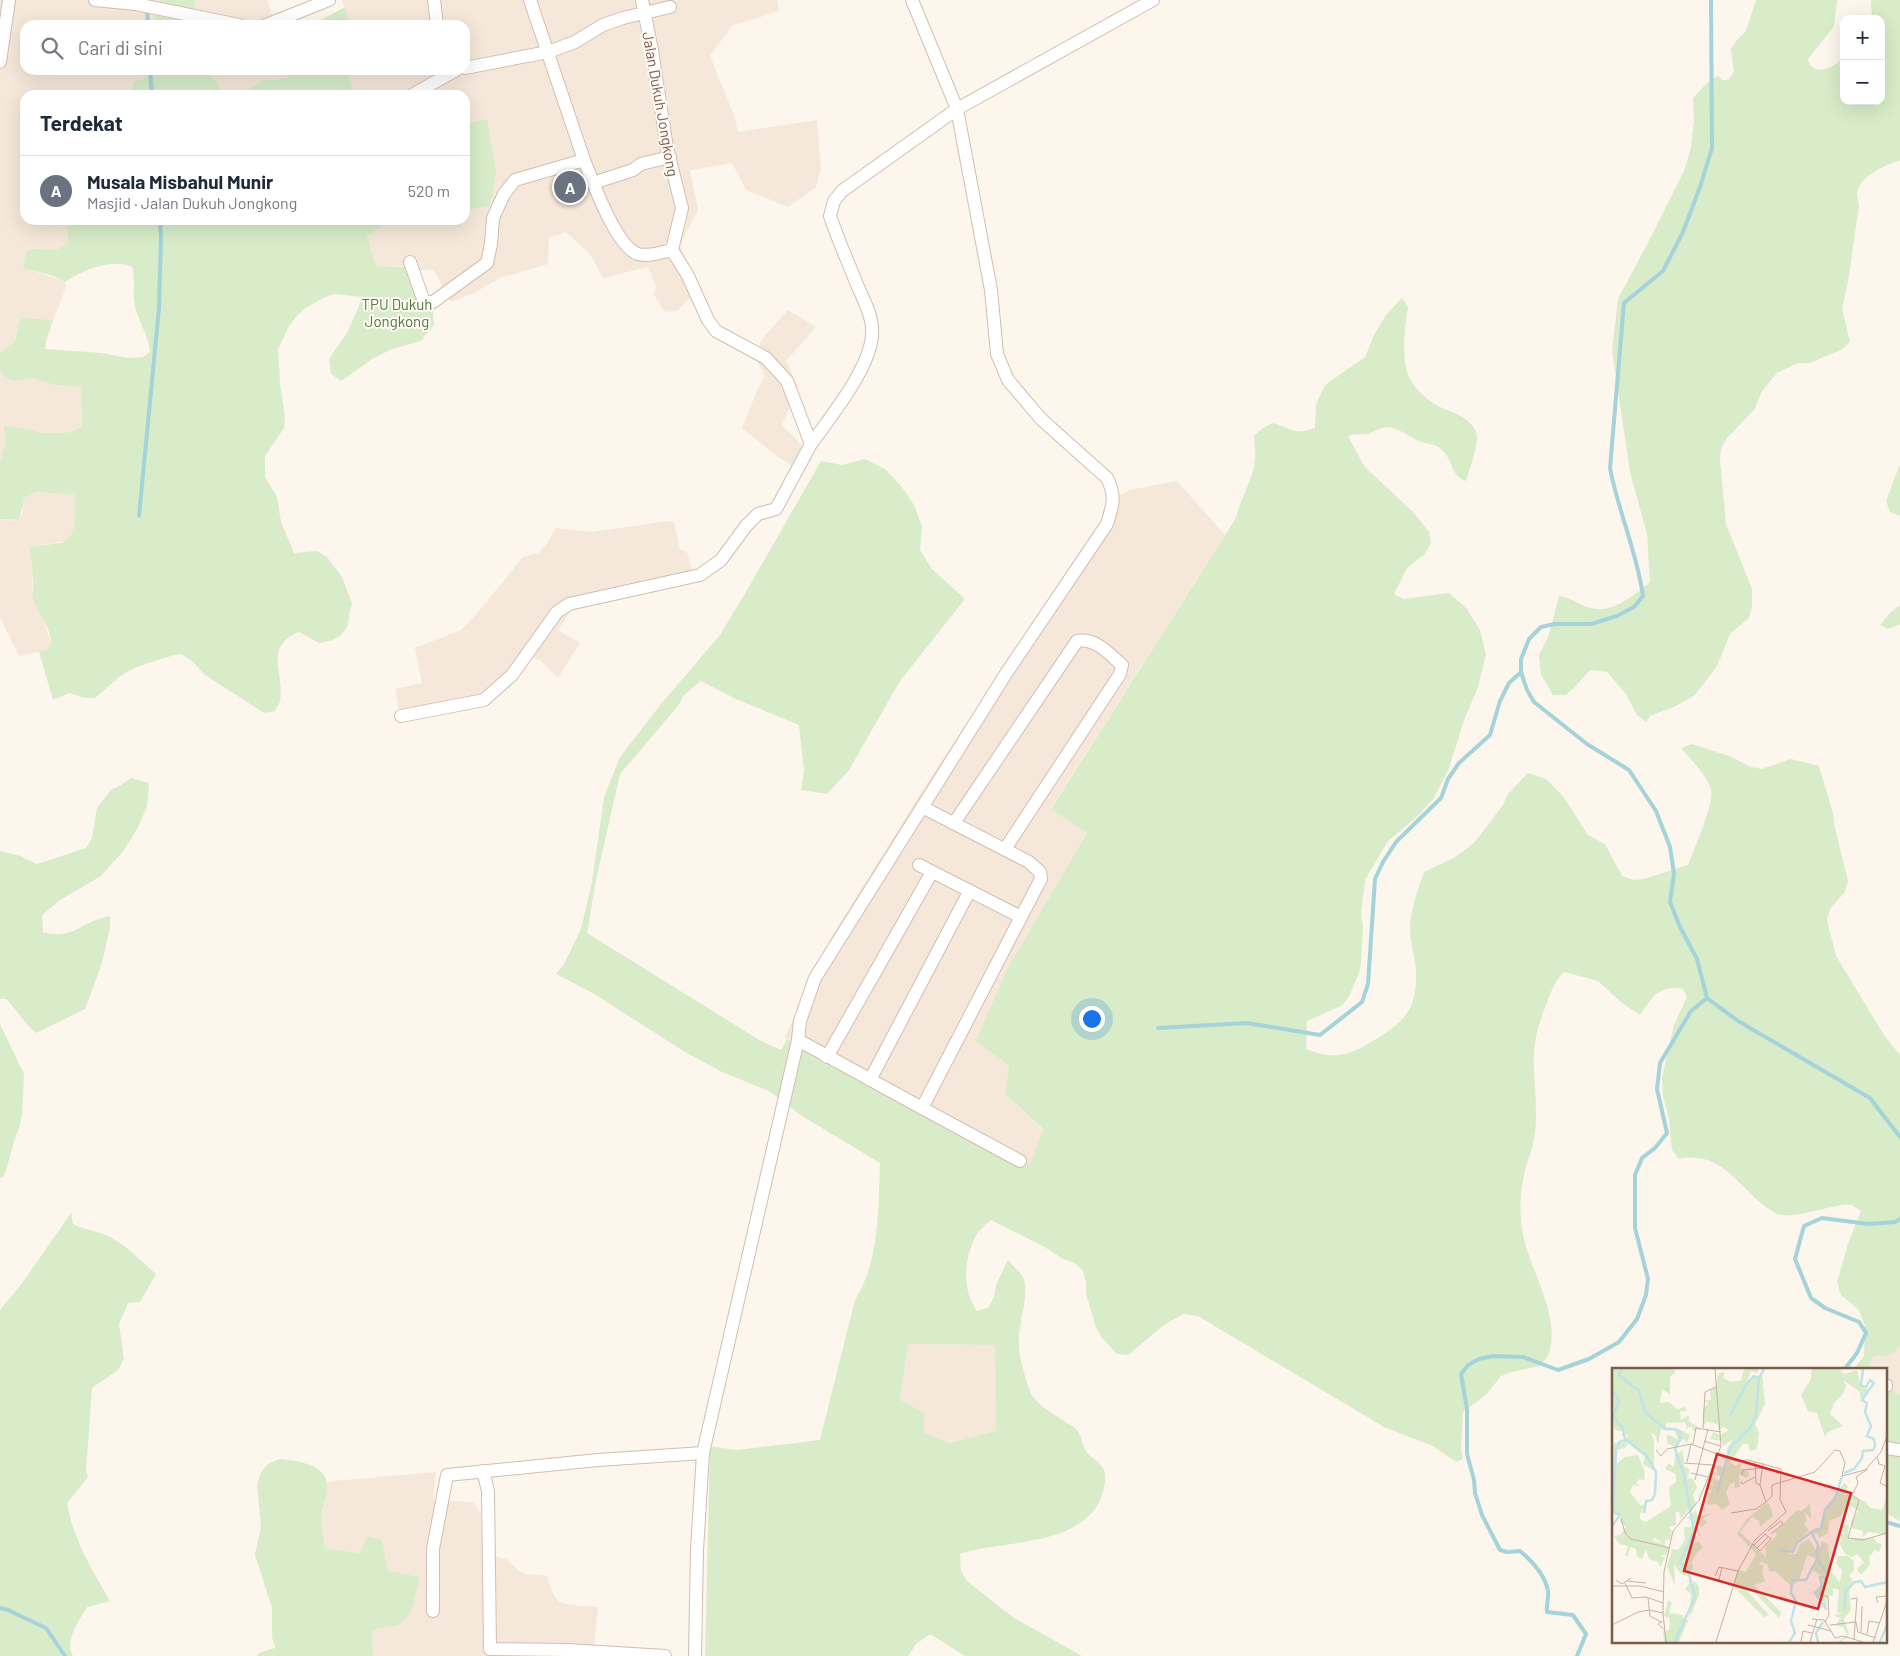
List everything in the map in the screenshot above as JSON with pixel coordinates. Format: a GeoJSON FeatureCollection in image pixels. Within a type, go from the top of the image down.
{"type":"FeatureCollection","features":[{"type":"Feature","properties":{"kind":"street"},"geometry":{"type":"LineString","coordinates":[[0,62],[9,0]]}},
{"type":"Feature","properties":{"kind":"street"},"geometry":{"type":"LineString","coordinates":[[95,0],[136,4],[214,20]]}},
{"type":"Feature","properties":{"kind":"street"},"geometry":{"type":"LineString","coordinates":[[279,20],[329,0]]}},
{"type":"Feature","properties":{"kind":"street"},"geometry":{"type":"LineString","coordinates":[[434,0],[437,20]]}},
{"type":"Feature","properties":{"kind":"street"},"geometry":{"type":"LineString","coordinates":[[530,0],[584,160],[593,183],[623,244],[637,254],[647,256],[672,250],[687,274],[708,320],[716,331],[766,358],[787,381],[811,444]]}},
{"type":"Feature","properties":{"kind":"street","name":"Jalan Dukuh Jongkong"},"geometry":{"type":"LineString","coordinates":[[642,0],[670,157],[682,208],[672,250]]}},
{"type":"Feature","properties":{"kind":"street"},"geometry":{"type":"LineString","coordinates":[[690,1656],[695,1656],[697,1550],[703,1453],[798,1040],[800,1021],[815,978],[1007,672],[1107,524],[1114,503],[1112,488],[1107,478],[1041,419],[1008,380],[997,354],[991,290],[957,109],[912,0]]}},
{"type":"Feature","properties":{"kind":"street"},"geometry":{"type":"LineString","coordinates":[[400,716],[484,700],[512,675],[557,612],[569,604],[700,575],[721,560],[746,526],[758,514],[776,509],[811,444],[843,399],[867,358],[872,338],[872,326],[868,309],[830,216],[834,200],[842,191],[957,109],[1152,0]]}},
{"type":"Feature","properties":{"kind":"street"},"geometry":{"type":"LineString","coordinates":[[470,67],[548,52],[575,42],[602,26],[623,18],[670,7]]}},
{"type":"Feature","properties":{"kind":"street"},"geometry":{"type":"LineString","coordinates":[[421,90],[447,75]]}},
{"type":"Feature","properties":{"kind":"street"},"geometry":{"type":"LineString","coordinates":[[593,183],[633,170],[641,164],[670,157]]}},
{"type":"Feature","properties":{"kind":"street"},"geometry":{"type":"LineString","coordinates":[[410,262],[423,299],[433,302],[487,263],[493,218],[504,194],[515,180],[584,160]]}},
{"type":"Feature","properties":{"kind":"street"},"geometry":{"type":"LineString","coordinates":[[954,823],[1077,641],[1084,639],[1093,641],[1122,665],[1120,674],[1005,849]]}},
{"type":"Feature","properties":{"kind":"street"},"geometry":{"type":"LineString","coordinates":[[922,807],[1029,862],[1040,872],[1041,879],[922,1108]]}},
{"type":"Feature","properties":{"kind":"street"},"geometry":{"type":"LineString","coordinates":[[919,865],[1021,917]]}},
{"type":"Feature","properties":{"kind":"street"},"geometry":{"type":"LineString","coordinates":[[827,1057],[932,872]]}},
{"type":"Feature","properties":{"kind":"street"},"geometry":{"type":"LineString","coordinates":[[870,1080],[969,892]]}},
{"type":"Feature","properties":{"kind":"street"},"geometry":{"type":"LineString","coordinates":[[798,1040],[1020,1161]]}},
{"type":"Feature","properties":{"kind":"street"},"geometry":{"type":"LineString","coordinates":[[432,1611],[434,1549],[447,1476],[483,1471],[703,1453]]}},
{"type":"Feature","properties":{"kind":"street"},"geometry":{"type":"LineString","coordinates":[[483,1471],[488,1491],[490,1650],[567,1650],[666,1656]]}},
{"type":"Feature","properties":{"kind":"shaded area"},"geometry":{"type":"Polygon","coordinates":[[[0,0],[162,0],[155,6],[155,20],[20,20],[20,75],[152,75],[132,83],[133,90],[20,90],[20,225],[67,225],[68,241],[57,250],[45,250],[25,255],[23,268],[59,279],[65,282],[66,288],[53,320],[27,318],[16,330],[15,342],[6,347],[0,354],[0,0]]]}},
{"type":"Feature","properties":{"kind":"shaded area"},"geometry":{"type":"Polygon","coordinates":[[[195,0],[267,0],[274,20],[196,20],[195,0]]]}},
{"type":"Feature","properties":{"kind":"shaded area"},"geometry":{"type":"Polygon","coordinates":[[[342,0],[777,0],[779,11],[732,26],[710,56],[734,115],[738,132],[817,120],[821,169],[816,187],[788,207],[746,190],[732,163],[690,170],[698,210],[680,245],[698,289],[677,311],[665,312],[654,295],[656,285],[648,267],[603,278],[590,254],[566,232],[549,238],[548,264],[500,278],[472,294],[451,302],[434,270],[418,270],[403,266],[376,266],[367,236],[383,225],[470,225],[470,209],[489,207],[487,120],[470,123],[470,90],[353,90],[349,75],[470,75],[470,20],[349,20],[342,0]]]}},
{"type":"Feature","properties":{"kind":"shaded area"},"geometry":{"type":"Polygon","coordinates":[[[209,75],[289,75],[288,78],[280,80],[263,79],[249,90],[221,90],[217,81],[209,75]]]}},
{"type":"Feature","properties":{"kind":"shaded area"},"geometry":{"type":"Polygon","coordinates":[[[788,310],[816,327],[786,361],[798,387],[782,425],[806,450],[795,468],[742,428],[758,388],[765,376],[757,361],[761,340],[788,310]]]}},
{"type":"Feature","properties":{"kind":"shaded area"},"geometry":{"type":"Polygon","coordinates":[[[0,368],[3,376],[14,381],[32,378],[55,385],[81,387],[82,427],[69,432],[41,433],[30,429],[4,427],[5,445],[0,461],[0,368]]]}},
{"type":"Feature","properties":{"kind":"shaded area"},"geometry":{"type":"Polygon","coordinates":[[[1177,481],[1225,535],[1051,808],[1087,833],[1007,969],[1009,1065],[1005,1094],[1043,1130],[1030,1166],[822,1062],[785,1037],[833,934],[929,780],[1100,523],[1105,505],[1129,490],[1177,481]]]}},
{"type":"Feature","properties":{"kind":"shaded area"},"geometry":{"type":"Polygon","coordinates":[[[37,492],[75,495],[74,526],[70,537],[66,541],[29,547],[34,602],[44,618],[51,645],[48,650],[19,656],[0,617],[0,519],[13,521],[22,515],[25,496],[37,492]]]}},
{"type":"Feature","properties":{"kind":"shaded area"},"geometry":{"type":"Polygon","coordinates":[[[669,521],[674,522],[680,549],[687,552],[695,581],[572,609],[558,630],[580,643],[558,678],[540,660],[533,658],[490,702],[401,722],[395,689],[422,683],[415,648],[461,630],[523,557],[538,553],[556,528],[592,532],[669,521]]]}},
{"type":"Feature","properties":{"kind":"shaded area"},"geometry":{"type":"Polygon","coordinates":[[[908,1344],[995,1345],[997,1431],[950,1443],[924,1433],[900,1400],[908,1344]]]}},
{"type":"Feature","properties":{"kind":"shaded area"},"geometry":{"type":"Polygon","coordinates":[[[1900,1345],[1900,1395],[1888,1388],[1888,1368],[1868,1368],[1870,1360],[1874,1356],[1891,1354],[1900,1345]]]}},
{"type":"Feature","properties":{"kind":"shaded area"},"geometry":{"type":"Polygon","coordinates":[[[436,1472],[433,1500],[473,1502],[481,1514],[482,1553],[506,1559],[525,1574],[547,1577],[553,1594],[559,1602],[598,1607],[593,1656],[373,1656],[372,1630],[399,1625],[381,1540],[367,1536],[361,1553],[325,1548],[322,1520],[327,1483],[436,1472]]]}},
{"type":"Feature","properties":{"kind":"green space"},"geometry":{"type":"Polygon","coordinates":[[[162,0],[195,0],[196,20],[155,20],[155,6],[162,0]]]}},
{"type":"Feature","properties":{"kind":"green space"},"geometry":{"type":"Polygon","coordinates":[[[1756,0],[1837,0],[1834,26],[1808,59],[1814,69],[1819,70],[1830,67],[1840,60],[1840,105],[1885,105],[1885,15],[1872,15],[1871,0],[1900,0],[1900,160],[1868,176],[1859,186],[1857,193],[1859,205],[1849,276],[1842,309],[1850,342],[1841,350],[1810,363],[1798,363],[1777,373],[1762,391],[1754,410],[1727,438],[1721,449],[1720,460],[1726,524],[1752,589],[1752,607],[1749,618],[1730,634],[1717,666],[1695,695],[1676,706],[1650,716],[1646,722],[1637,715],[1626,694],[1607,672],[1590,670],[1566,695],[1553,695],[1541,675],[1539,655],[1549,635],[1559,596],[1591,608],[1607,608],[1623,602],[1650,582],[1647,534],[1630,472],[1612,350],[1618,299],[1685,169],[1691,147],[1694,121],[1693,98],[1707,83],[1718,76],[1722,80],[1728,80],[1734,72],[1731,49],[1746,31],[1756,0]]]}},
{"type":"Feature","properties":{"kind":"green space"},"geometry":{"type":"Polygon","coordinates":[[[345,7],[349,20],[321,20],[345,7]]]}},
{"type":"Feature","properties":{"kind":"green space"},"geometry":{"type":"Polygon","coordinates":[[[152,75],[209,75],[217,81],[221,90],[133,90],[132,83],[152,75]]]}},
{"type":"Feature","properties":{"kind":"green space"},"geometry":{"type":"Polygon","coordinates":[[[289,75],[349,75],[353,90],[248,90],[263,79],[288,78],[289,75]]]}},
{"type":"Feature","properties":{"kind":"green space"},"geometry":{"type":"Polygon","coordinates":[[[487,119],[496,171],[489,207],[470,209],[470,123],[487,119]]]}},
{"type":"Feature","properties":{"kind":"green space","name":"TPU Dukuh Jongkong"},"geometry":{"type":"Polygon","coordinates":[[[67,225],[383,225],[367,236],[376,266],[408,267],[433,306],[434,325],[421,341],[392,349],[372,359],[341,381],[331,374],[329,359],[348,331],[363,297],[334,294],[304,309],[289,326],[278,349],[280,384],[285,416],[284,428],[265,456],[265,477],[277,497],[281,522],[294,553],[317,551],[327,557],[342,577],[352,603],[347,627],[340,636],[330,641],[319,643],[299,632],[288,638],[282,645],[278,653],[280,701],[275,711],[264,713],[205,675],[191,660],[181,654],[129,671],[95,698],[85,698],[69,693],[53,700],[39,652],[48,650],[50,638],[47,626],[33,599],[33,575],[29,547],[61,543],[70,537],[74,526],[75,495],[37,492],[25,497],[19,520],[0,519],[0,461],[5,445],[4,426],[30,429],[41,433],[70,432],[82,427],[81,387],[55,385],[32,378],[14,381],[9,379],[3,376],[0,368],[0,354],[6,347],[15,342],[18,324],[21,319],[27,318],[53,320],[45,349],[102,353],[128,358],[143,357],[150,352],[148,340],[135,306],[132,267],[115,264],[97,267],[80,273],[65,282],[54,276],[23,268],[25,255],[28,250],[57,250],[68,241],[67,225]]]}},
{"type":"Feature","properties":{"kind":"green space"},"geometry":{"type":"Polygon","coordinates":[[[1402,298],[1408,307],[1404,350],[1410,379],[1429,400],[1471,423],[1477,436],[1475,451],[1466,481],[1457,476],[1441,449],[1392,428],[1387,427],[1367,434],[1348,436],[1364,466],[1414,513],[1429,532],[1431,543],[1425,554],[1407,568],[1394,594],[1404,599],[1449,593],[1466,608],[1480,630],[1486,654],[1478,687],[1464,720],[1449,768],[1434,798],[1418,816],[1388,841],[1365,880],[1361,915],[1363,927],[1361,964],[1348,998],[1341,1006],[1307,1021],[1306,1049],[1331,1055],[1353,1052],[1399,1023],[1411,1007],[1416,985],[1416,970],[1410,932],[1411,917],[1416,894],[1424,872],[1454,858],[1474,843],[1503,805],[1508,794],[1528,773],[1546,779],[1563,796],[1588,835],[1605,844],[1622,876],[1633,880],[1644,879],[1688,865],[1703,826],[1710,804],[1711,789],[1702,772],[1681,748],[1692,744],[1729,756],[1751,767],[1762,769],[1791,759],[1819,766],[1833,813],[1848,881],[1845,892],[1830,909],[1827,920],[1836,956],[1884,1035],[1900,1055],[1900,1345],[1887,1356],[1877,1356],[1872,1359],[1869,1368],[1855,1368],[1864,1356],[1865,1326],[1859,1310],[1841,1295],[1837,1282],[1848,1244],[1861,1211],[1851,1205],[1843,1205],[1801,1214],[1782,1215],[1775,1213],[1763,1205],[1720,1166],[1708,1160],[1695,1158],[1679,1159],[1672,1150],[1669,1120],[1663,1096],[1662,1077],[1674,1025],[1687,997],[1683,989],[1668,988],[1657,993],[1640,1015],[1622,1003],[1598,981],[1564,972],[1551,991],[1535,1040],[1535,1132],[1524,1174],[1521,1198],[1521,1223],[1525,1244],[1547,1304],[1550,1319],[1552,1335],[1550,1350],[1540,1366],[1501,1376],[1486,1395],[1463,1412],[1461,1447],[1463,1459],[1456,1462],[1433,1446],[1384,1427],[1198,1316],[1183,1314],[1164,1325],[1128,1355],[1117,1354],[1102,1338],[1096,1328],[1086,1293],[1083,1271],[1075,1263],[1063,1259],[1043,1246],[991,1220],[977,1234],[969,1253],[966,1273],[968,1293],[977,1311],[988,1308],[1008,1260],[1022,1275],[1025,1291],[1019,1331],[1019,1350],[1028,1386],[1039,1404],[1076,1429],[1086,1451],[1103,1467],[1105,1482],[1100,1500],[1090,1515],[1075,1526],[1057,1534],[1038,1539],[960,1554],[961,1571],[967,1581],[1014,1618],[1082,1656],[965,1656],[930,1634],[916,1644],[908,1656],[705,1656],[710,1446],[736,1450],[820,1440],[855,1300],[869,1268],[873,1251],[878,1216],[880,1163],[802,1116],[769,1091],[722,1072],[685,1052],[591,992],[556,974],[564,964],[581,929],[592,882],[604,797],[620,757],[661,704],[720,635],[821,461],[842,465],[865,459],[885,469],[901,486],[914,505],[922,526],[920,550],[932,569],[965,599],[900,681],[849,770],[827,794],[801,790],[804,770],[799,725],[736,699],[701,681],[684,695],[678,706],[620,774],[596,880],[587,933],[761,1041],[781,1050],[787,1039],[822,1062],[1030,1165],[1043,1129],[1005,1094],[1009,1065],[976,1041],[1007,969],[1087,833],[1051,809],[1236,518],[1254,468],[1254,436],[1263,428],[1273,423],[1297,431],[1315,428],[1316,404],[1325,385],[1365,357],[1374,335],[1386,315],[1402,298]],[[908,1344],[900,1400],[924,1413],[924,1433],[950,1443],[996,1431],[995,1345],[908,1344]]]}},
{"type":"Feature","properties":{"kind":"green space"},"geometry":{"type":"Polygon","coordinates":[[[1900,464],[1900,516],[1890,512],[1886,501],[1900,464]]]}},
{"type":"Feature","properties":{"kind":"green space"},"geometry":{"type":"Polygon","coordinates":[[[1900,605],[1900,624],[1888,629],[1880,625],[1891,612],[1900,605]]]}},
{"type":"Feature","properties":{"kind":"green space"},"geometry":{"type":"Polygon","coordinates":[[[131,778],[149,783],[147,807],[137,829],[124,850],[101,876],[60,900],[42,915],[43,932],[54,934],[71,932],[92,921],[110,916],[110,927],[102,963],[85,1009],[36,1033],[6,999],[0,999],[0,851],[20,856],[37,864],[86,848],[92,838],[97,808],[111,790],[131,778]]]}},
{"type":"Feature","properties":{"kind":"green space"},"geometry":{"type":"Polygon","coordinates":[[[0,1024],[24,1074],[22,1116],[7,1167],[3,1177],[0,1178],[0,1024]]]}},
{"type":"Feature","properties":{"kind":"green space"},"geometry":{"type":"Polygon","coordinates":[[[71,1213],[73,1224],[105,1235],[116,1241],[156,1274],[140,1302],[128,1303],[119,1324],[124,1359],[118,1370],[92,1388],[86,1470],[88,1477],[67,1503],[78,1542],[110,1601],[87,1607],[71,1637],[70,1644],[73,1656],[0,1656],[0,1310],[23,1282],[71,1213]]]}},
{"type":"Feature","properties":{"kind":"green space"},"geometry":{"type":"Polygon","coordinates":[[[1888,1388],[1900,1395],[1900,1521],[1888,1514],[1888,1388]]]}},
{"type":"Feature","properties":{"kind":"green space"},"geometry":{"type":"Polygon","coordinates":[[[279,1459],[309,1464],[322,1472],[326,1478],[327,1490],[322,1516],[325,1548],[360,1553],[367,1536],[382,1540],[388,1571],[420,1577],[410,1614],[399,1625],[372,1630],[373,1656],[257,1656],[259,1653],[275,1648],[272,1637],[272,1608],[255,1555],[261,1527],[257,1485],[260,1474],[268,1464],[279,1459]]]}},
{"type":"Feature","properties":{"kind":"waterway"},"geometry":{"type":"LineString","coordinates":[[1711,0],[1712,148],[1683,232],[1663,271],[1624,303],[1610,468],[1643,596],[1634,607],[1617,616],[1591,624],[1555,624],[1541,627],[1529,639],[1521,659],[1521,672],[1527,690],[1534,702],[1587,744],[1629,770],[1656,811],[1670,847],[1674,874],[1670,902],[1680,927],[1697,959],[1707,998],[1738,1021],[1870,1098],[1900,1137]]}},
{"type":"Feature","properties":{"kind":"waterway"},"geometry":{"type":"LineString","coordinates":[[147,10],[148,20]]}},
{"type":"Feature","properties":{"kind":"waterway"},"geometry":{"type":"LineString","coordinates":[[150,75],[152,90]]}},
{"type":"Feature","properties":{"kind":"waterway"},"geometry":{"type":"LineString","coordinates":[[139,516],[159,308],[160,225]]}},
{"type":"Feature","properties":{"kind":"waterway"},"geometry":{"type":"LineString","coordinates":[[1158,1028],[1247,1023],[1320,1035],[1362,1002],[1368,984],[1375,879],[1383,862],[1396,842],[1441,798],[1448,779],[1459,763],[1490,735],[1500,701],[1509,683],[1521,672]]}},
{"type":"Feature","properties":{"kind":"waterway"},"geometry":{"type":"LineString","coordinates":[[1577,1656],[1586,1634],[1573,1615],[1547,1612],[1548,1591],[1541,1574],[1520,1551],[1507,1552],[1500,1550],[1482,1515],[1475,1493],[1474,1480],[1467,1454],[1467,1409],[1461,1374],[1468,1365],[1479,1359],[1493,1356],[1523,1357],[1558,1370],[1589,1359],[1619,1342],[1637,1319],[1646,1295],[1648,1279],[1635,1228],[1635,1175],[1642,1158],[1655,1148],[1667,1133],[1657,1089],[1660,1063],[1691,1011],[1707,998]]}},
{"type":"Feature","properties":{"kind":"waterway"},"geometry":{"type":"LineString","coordinates":[[1846,1368],[1857,1353],[1866,1333],[1859,1322],[1825,1308],[1811,1298],[1795,1259],[1804,1226],[1822,1218],[1868,1224],[1895,1222],[1900,1219]]}},
{"type":"Feature","properties":{"kind":"waterway"},"geometry":{"type":"LineString","coordinates":[[1888,1523],[1900,1526]]}},
{"type":"Feature","properties":{"kind":"waterway"},"geometry":{"type":"LineString","coordinates":[[0,1608],[46,1628],[65,1656]]}},
{"type":"Feature","properties":{"kind":"place","name":"Musala Misbahul Munir"},"geometry":{"type":"Point","coordinates":[570,187]}}]}
